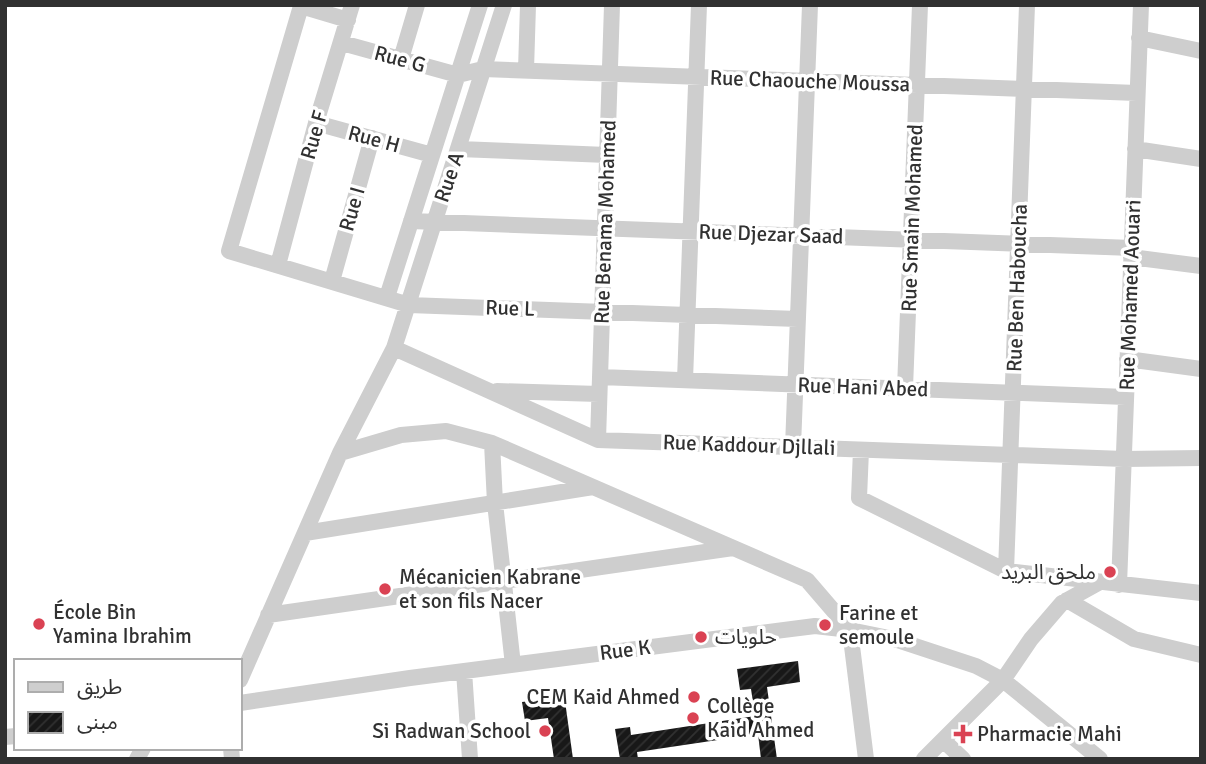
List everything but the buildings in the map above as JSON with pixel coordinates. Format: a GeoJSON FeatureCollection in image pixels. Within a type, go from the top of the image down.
{"type":"FeatureCollection","features":[{"type":"Feature","properties":{"kind":"street"},"geometry":{"type":"LineString","coordinates":[[401,59],[416,5]]}},
{"type":"Feature","properties":{"kind":"street"},"geometry":{"type":"LineString","coordinates":[[387,297],[480,5]]}},
{"type":"Feature","properties":{"kind":"street","name":"Rue A"},"geometry":{"type":"LineString","coordinates":[[242,675],[340,453],[394,348],[504,5]]}},
{"type":"Feature","properties":{"kind":"street"},"geometry":{"type":"LineString","coordinates":[[526,70],[528,5]]}},
{"type":"Feature","properties":{"kind":"street","name":"Rue Benama Mohamed"},"geometry":{"type":"LineString","coordinates":[[598,440],[612,5]]}},
{"type":"Feature","properties":{"kind":"street"},"geometry":{"type":"LineString","coordinates":[[685,380],[699,5]]}},
{"type":"Feature","properties":{"kind":"street"},"geometry":{"type":"LineString","coordinates":[[793,447],[810,5]]}},
{"type":"Feature","properties":{"kind":"street","name":"Rue Smain Mohamed"},"geometry":{"type":"LineString","coordinates":[[905,388],[920,5]]}},
{"type":"Feature","properties":{"kind":"street","name":"Rue Ben Haboucha"},"geometry":{"type":"LineString","coordinates":[[1006,571],[1027,5]]}},
{"type":"Feature","properties":{"kind":"street","name":"Rue Mohamed Aouari"},"geometry":{"type":"LineString","coordinates":[[1119,585],[1141,5]]}},
{"type":"Feature","properties":{"kind":"street","name":"Rue L"},"geometry":{"type":"LineString","coordinates":[[320,8],[301,6],[229,251],[409,304],[798,319]]}},
{"type":"Feature","properties":{"kind":"street"},"geometry":{"type":"LineString","coordinates":[[320,8],[350,12]]}},
{"type":"Feature","properties":{"kind":"street","name":"Rue F"},"geometry":{"type":"LineString","coordinates":[[278,265],[316,123],[350,12]]}},
{"type":"Feature","properties":{"kind":"street"},"geometry":{"type":"LineString","coordinates":[[1139,38],[1201,51]]}},
{"type":"Feature","properties":{"kind":"street","name":"Rue G"},"geometry":{"type":"LineString","coordinates":[[342,43],[458,75]]}},
{"type":"Feature","properties":{"kind":"street","name":"Rue Chaouche Moussa"},"geometry":{"type":"LineString","coordinates":[[458,75],[483,69],[526,70],[1138,93]]}},
{"type":"Feature","properties":{"kind":"street","name":"Rue H"},"geometry":{"type":"LineString","coordinates":[[316,123],[372,138],[434,150],[607,155]]}},
{"type":"Feature","properties":{"kind":"street","name":"Rue I"},"geometry":{"type":"LineString","coordinates":[[332,281],[372,138]]}},
{"type":"Feature","properties":{"kind":"street"},"geometry":{"type":"LineString","coordinates":[[1135,149],[1201,159]]}},
{"type":"Feature","properties":{"kind":"street","name":"Rue Djezar Saad"},"geometry":{"type":"LineString","coordinates":[[411,220],[1018,243],[1131,252],[1201,266]]}},
{"type":"Feature","properties":{"kind":"street","name":"Rue Kaddour Djllali"},"geometry":{"type":"LineString","coordinates":[[394,348],[598,440],[1124,459],[1201,458]]}},
{"type":"Feature","properties":{"kind":"street"},"geometry":{"type":"LineString","coordinates":[[1127,359],[1201,369]]}},
{"type":"Feature","properties":{"kind":"street","name":"Rue Hani Abed"},"geometry":{"type":"LineString","coordinates":[[600,377],[1126,397]]}},
{"type":"Feature","properties":{"kind":"street"},"geometry":{"type":"LineString","coordinates":[[484,390],[599,394]]}},
{"type":"Feature","properties":{"kind":"street"},"geometry":{"type":"LineString","coordinates":[[340,453],[401,435],[446,431],[492,443],[807,580],[850,630],[866,759]]}},
{"type":"Feature","properties":{"kind":"street"},"geometry":{"type":"LineString","coordinates":[[492,443],[495,502],[513,665]]}},
{"type":"Feature","properties":{"kind":"street"},"geometry":{"type":"LineString","coordinates":[[862,450],[859,498],[1006,571],[1201,593]]}},
{"type":"Feature","properties":{"kind":"street"},"geometry":{"type":"LineString","coordinates":[[305,533],[593,487]]}},
{"type":"Feature","properties":{"kind":"street"},"geometry":{"type":"LineString","coordinates":[[268,615],[733,548]]}},
{"type":"Feature","properties":{"kind":"street"},"geometry":{"type":"LineString","coordinates":[[924,759],[1003,680],[1031,639],[1062,603],[1100,582]]}},
{"type":"Feature","properties":{"kind":"street"},"geometry":{"type":"LineString","coordinates":[[1067,600],[1134,639],[1201,655]]}},
{"type":"Feature","properties":{"kind":"street","name":"Rue K"},"geometry":{"type":"LineString","coordinates":[[242,703],[815,626],[894,639],[976,666],[1003,680],[1100,759]]}},
{"type":"Feature","properties":{"kind":"street"},"geometry":{"type":"LineString","coordinates":[[464,671],[470,759]]}},
{"type":"Feature","properties":{"kind":"street"},"geometry":{"type":"LineString","coordinates":[[943,740],[963,759]]}},
{"type":"Feature","properties":{"kind":"place","name":"ملحق البريد"},"geometry":{"type":"Point","coordinates":[1110,572]}},
{"type":"Feature","properties":{"kind":"place","name":"Mécanicien Kabrane et son fils Nacer"},"geometry":{"type":"Point","coordinates":[385,589]}},
{"type":"Feature","properties":{"kind":"place","name":"École Bin Yamina Ibrahim"},"geometry":{"type":"Point","coordinates":[39,624]}},
{"type":"Feature","properties":{"kind":"place","name":"Farine et semoule"},"geometry":{"type":"Point","coordinates":[825,625]}},
{"type":"Feature","properties":{"kind":"place","name":"حلويات"},"geometry":{"type":"Point","coordinates":[701,637]}},
{"type":"Feature","properties":{"kind":"place","name":"CEM Kaid Ahmed"},"geometry":{"type":"Point","coordinates":[694,697]}},
{"type":"Feature","properties":{"kind":"place","name":"Collège Kaid Ahmed"},"geometry":{"type":"Point","coordinates":[693,718]}},
{"type":"Feature","properties":{"kind":"place","name":"Si Radwan School"},"geometry":{"type":"Point","coordinates":[545,731]}},
{"type":"Feature","properties":{"kind":"place","name":"Pharmacie Mahi"},"geometry":{"type":"Point","coordinates":[963,734]}}]}
